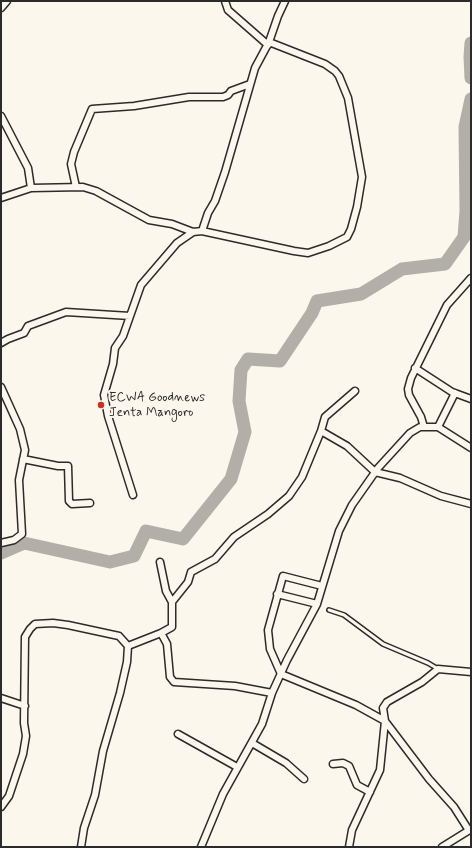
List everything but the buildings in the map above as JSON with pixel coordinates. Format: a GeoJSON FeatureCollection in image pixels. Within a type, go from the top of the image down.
{"type":"FeatureCollection","features":[{"type":"Feature","properties":{"kind":"street"},"geometry":{"type":"LineString","coordinates":[[1,8],[7,1]]}},
{"type":"Feature","properties":{"kind":"street"},"geometry":{"type":"LineString","coordinates":[[1,198],[31,188],[76,187],[96,191],[149,220],[172,224],[193,232],[202,231],[294,251],[308,252],[329,246],[348,237],[357,207],[362,177],[348,98],[339,76],[325,64],[268,44],[228,10],[225,1]]}},
{"type":"Feature","properties":{"kind":"street"},"geometry":{"type":"LineString","coordinates":[[202,231],[227,166],[255,68],[268,44],[285,1]]}},
{"type":"Feature","properties":{"kind":"street"},"geometry":{"type":"LineString","coordinates":[[76,187],[71,164],[74,152],[92,109],[134,106],[189,97],[223,97],[240,87],[250,84]]}},
{"type":"Feature","properties":{"kind":"street"},"geometry":{"type":"LineString","coordinates":[[1,116],[28,168],[31,188]]}},
{"type":"Feature","properties":{"kind":"street"},"geometry":{"type":"LineString","coordinates":[[134,495],[108,416],[104,395],[113,364],[115,348],[123,336],[141,285],[177,243],[193,232]]}},
{"type":"Feature","properties":{"kind":"street"},"geometry":{"type":"LineString","coordinates":[[424,427],[408,389],[415,368],[446,305],[471,278]]}},
{"type":"Feature","properties":{"kind":"street"},"geometry":{"type":"LineString","coordinates":[[1,343],[24,334],[28,326],[66,312],[130,316]]}},
{"type":"Feature","properties":{"kind":"street"},"geometry":{"type":"LineString","coordinates":[[415,368],[455,393],[471,399]]}},
{"type":"Feature","properties":{"kind":"street"},"geometry":{"type":"LineString","coordinates":[[1,387],[20,428],[25,450],[19,480],[22,534],[14,540],[1,543]]}},
{"type":"Feature","properties":{"kind":"street"},"geometry":{"type":"LineString","coordinates":[[172,602],[188,582],[191,572],[215,559],[234,537],[268,514],[289,496],[302,477],[325,417],[355,391]]}},
{"type":"Feature","properties":{"kind":"street"},"geometry":{"type":"LineString","coordinates":[[438,427],[441,418],[455,393]]}},
{"type":"Feature","properties":{"kind":"street"},"geometry":{"type":"LineString","coordinates":[[201,847],[223,794],[262,724],[272,693],[317,604],[343,520],[375,472],[410,433],[424,427],[438,427],[471,448]]}},
{"type":"Feature","properties":{"kind":"street"},"geometry":{"type":"LineString","coordinates":[[321,430],[347,446],[375,472],[400,478],[441,496],[471,504]]}},
{"type":"Feature","properties":{"kind":"street"},"geometry":{"type":"LineString","coordinates":[[24,459],[58,466],[68,466],[68,501],[72,504],[90,503]]}},
{"type":"Feature","properties":{"kind":"street"},"geometry":{"type":"LineString","coordinates":[[128,646],[161,633],[172,626],[174,621],[172,602],[166,591],[160,562]]}},
{"type":"Feature","properties":{"kind":"street"},"geometry":{"type":"LineString","coordinates":[[322,586],[284,576],[277,594],[268,630],[270,649],[281,674],[356,705],[385,721],[429,779],[454,807],[470,829],[442,847]]}},
{"type":"Feature","properties":{"kind":"street"},"geometry":{"type":"LineString","coordinates":[[277,594],[317,604]]}},
{"type":"Feature","properties":{"kind":"street"},"geometry":{"type":"LineString","coordinates":[[1,806],[9,796],[23,754],[26,736],[25,637],[30,629],[35,624],[53,623],[106,632],[119,636],[128,646],[127,662],[120,693],[103,751],[95,795],[86,822],[81,847]]}},
{"type":"Feature","properties":{"kind":"street"},"geometry":{"type":"LineString","coordinates":[[161,633],[167,644],[170,677],[174,682],[235,686],[272,693]]}},
{"type":"Feature","properties":{"kind":"street"},"geometry":{"type":"LineString","coordinates":[[349,847],[352,830],[380,770],[385,721],[383,708],[387,702],[422,682],[438,669],[471,672]]}},
{"type":"Feature","properties":{"kind":"street"},"geometry":{"type":"LineString","coordinates":[[1,698],[25,706]]}},
{"type":"Feature","properties":{"kind":"street"},"geometry":{"type":"LineString","coordinates":[[178,734],[237,767]]}},
{"type":"Feature","properties":{"kind":"street"},"geometry":{"type":"LineString","coordinates":[[252,743],[286,763],[304,779]]}},
{"type":"Feature","properties":{"kind":"street"},"geometry":{"type":"LineString","coordinates":[[333,764],[344,763],[348,766],[357,785],[370,792]]}},
{"type":"Feature","properties":{"kind":"lane"},"geometry":{"type":"LineString","coordinates":[[329,610],[344,615],[354,621],[383,644],[428,663],[438,669]]}},
{"type":"Feature","properties":{"kind":"waterway"},"geometry":{"type":"LineString","coordinates":[[471,43],[471,78]]}},
{"type":"Feature","properties":{"kind":"waterway"},"geometry":{"type":"LineString","coordinates":[[1,553],[24,543],[110,562],[134,556],[146,531],[183,539],[231,479],[245,432],[239,401],[241,370],[248,359],[280,361],[312,313],[317,301],[361,294],[402,269],[445,264],[464,237],[466,211],[465,127],[471,99]]}},
{"type":"Feature","properties":{"kind":"place","name":"ECWA Goodnews Jenta Mangoro"},"geometry":{"type":"Point","coordinates":[101,405]}}]}
